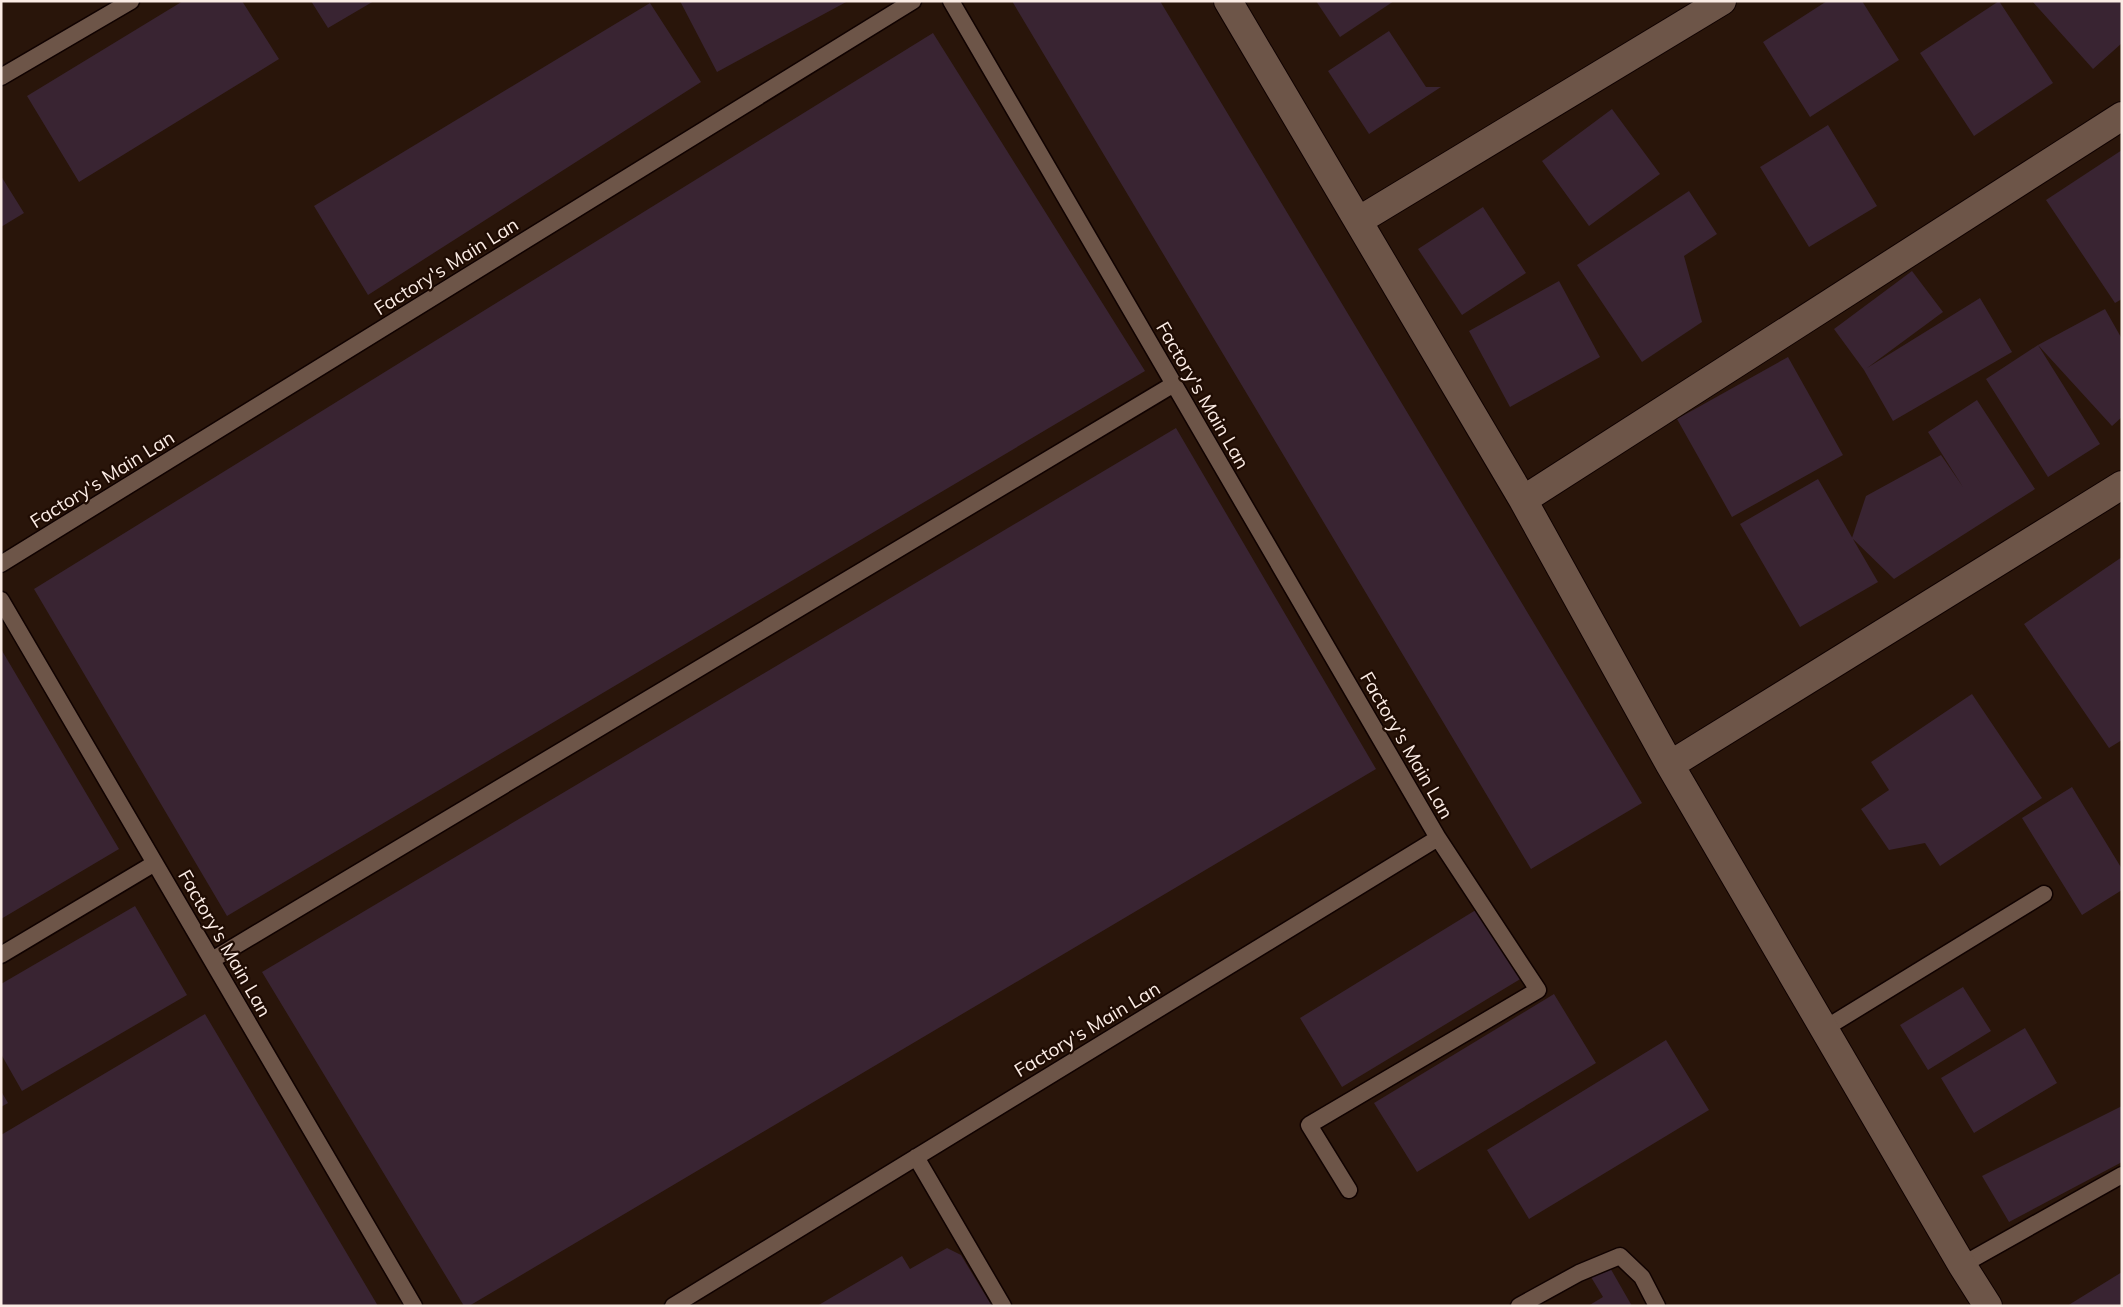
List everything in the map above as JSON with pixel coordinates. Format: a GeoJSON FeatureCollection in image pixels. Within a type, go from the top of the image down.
{"type":"FeatureCollection","features":[{"type":"Feature","properties":{"kind":"street"},"geometry":{"type":"LineString","coordinates":[[1228,1],[1522,500],[1670,766],[1962,1265],[1988,1306]]}},
{"type":"Feature","properties":{"kind":"street"},"geometry":{"type":"LineString","coordinates":[[1358,221],[1722,1]]}},
{"type":"Feature","properties":{"kind":"street"},"geometry":{"type":"LineString","coordinates":[[1522,500],[2122,116]]}},
{"type":"Feature","properties":{"kind":"street"},"geometry":{"type":"LineString","coordinates":[[1670,766],[2122,485]]}},
{"type":"Feature","properties":{"kind":"lane"},"geometry":{"type":"LineString","coordinates":[[1,77],[131,1]]}},
{"type":"Feature","properties":{"kind":"lane","name":"Factory's Main Lan"},"geometry":{"type":"LineString","coordinates":[[1,564],[913,1]]}},
{"type":"Feature","properties":{"kind":"lane","name":"Factory's Main Lan"},"geometry":{"type":"LineString","coordinates":[[673,1306],[1438,838],[951,1]]}},
{"type":"Feature","properties":{"kind":"lane"},"geometry":{"type":"LineString","coordinates":[[212,960],[1174,384]]}},
{"type":"Feature","properties":{"kind":"lane","name":"Factory's Main Lan"},"geometry":{"type":"LineString","coordinates":[[1,600],[414,1306]]}},
{"type":"Feature","properties":{"kind":"lane"},"geometry":{"type":"LineString","coordinates":[[1349,1190],[1309,1125],[1538,990],[1438,838]]}},
{"type":"Feature","properties":{"kind":"lane"},"geometry":{"type":"LineString","coordinates":[[1,955],[155,863]]}},
{"type":"Feature","properties":{"kind":"lane"},"geometry":{"type":"LineString","coordinates":[[1824,1029],[2044,894]]}},
{"type":"Feature","properties":{"kind":"lane"},"geometry":{"type":"LineString","coordinates":[[916,1157],[1003,1306]]}},
{"type":"Feature","properties":{"kind":"lane"},"geometry":{"type":"LineString","coordinates":[[1962,1265],[2121,1177]]}},
{"type":"Feature","properties":{"kind":"lane"},"geometry":{"type":"LineString","coordinates":[[1519,1306],[1579,1273],[1620,1256],[1642,1277],[1657,1306]]}},
{"type":"Feature","properties":{"kind":"building"},"geometry":{"type":"Polygon","coordinates":[[[183,1],[242,1],[279,59],[79,182],[27,96],[183,1]]]}},
{"type":"Feature","properties":{"kind":"building"},"geometry":{"type":"Polygon","coordinates":[[[311,1],[374,1],[328,28],[311,1]]]}},
{"type":"Feature","properties":{"kind":"building"},"geometry":{"type":"Polygon","coordinates":[[[680,1],[848,1],[717,72],[680,1]]]}},
{"type":"Feature","properties":{"kind":"building"},"geometry":{"type":"Polygon","coordinates":[[[1012,1],[1160,1],[1642,803],[1531,869],[1012,1]]]}},
{"type":"Feature","properties":{"kind":"building"},"geometry":{"type":"Polygon","coordinates":[[[1316,1],[1394,1],[1340,37],[1316,1]]]}},
{"type":"Feature","properties":{"kind":"building"},"geometry":{"type":"Polygon","coordinates":[[[1827,1],[1862,1],[1899,60],[1810,117],[1763,42],[1827,1]]]}},
{"type":"Feature","properties":{"kind":"building"},"geometry":{"type":"Polygon","coordinates":[[[1999,1],[2053,83],[1974,136],[1920,53],[1999,1]]]}},
{"type":"Feature","properties":{"kind":"building"},"geometry":{"type":"Polygon","coordinates":[[[2032,1],[2122,1],[2122,43],[2093,69],[2032,1]]]}},
{"type":"Feature","properties":{"kind":"building"},"geometry":{"type":"Polygon","coordinates":[[[650,3],[701,82],[368,295],[314,206],[650,3]]]}},
{"type":"Feature","properties":{"kind":"building"},"geometry":{"type":"Polygon","coordinates":[[[1389,31],[1426,87],[1441,87],[1369,134],[1328,71],[1389,31]]]}},
{"type":"Feature","properties":{"kind":"building"},"geometry":{"type":"Polygon","coordinates":[[[933,33],[1145,371],[227,916],[34,589],[933,33]]]}},
{"type":"Feature","properties":{"kind":"building"},"geometry":{"type":"Polygon","coordinates":[[[1612,109],[1660,174],[1589,226],[1542,161],[1612,109]]]}},
{"type":"Feature","properties":{"kind":"building"},"geometry":{"type":"Polygon","coordinates":[[[1828,125],[1877,206],[1809,247],[1760,167],[1828,125]]]}},
{"type":"Feature","properties":{"kind":"building"},"geometry":{"type":"Polygon","coordinates":[[[2122,150],[2122,299],[2115,303],[2046,200],[2122,150]]]}},
{"type":"Feature","properties":{"kind":"building"},"geometry":{"type":"Polygon","coordinates":[[[1,176],[24,213],[1,227],[1,176]]]}},
{"type":"Feature","properties":{"kind":"building"},"geometry":{"type":"Polygon","coordinates":[[[1689,191],[1717,234],[1684,256],[1702,322],[1642,362],[1577,265],[1689,191]]]}},
{"type":"Feature","properties":{"kind":"building"},"geometry":{"type":"Polygon","coordinates":[[[1483,207],[1526,273],[1462,315],[1418,249],[1483,207]]]}},
{"type":"Feature","properties":{"kind":"building"},"geometry":{"type":"Polygon","coordinates":[[[1912,271],[1943,312],[1867,368],[1980,298],[2012,352],[1893,421],[1864,370],[1834,329],[1912,271]]]}},
{"type":"Feature","properties":{"kind":"building"},"geometry":{"type":"Polygon","coordinates":[[[1559,281],[1600,357],[1510,407],[1469,331],[1559,281]]]}},
{"type":"Feature","properties":{"kind":"building"},"geometry":{"type":"Polygon","coordinates":[[[2105,309],[2122,339],[2122,417],[2112,426],[2038,345],[2105,309]]]}},
{"type":"Feature","properties":{"kind":"building"},"geometry":{"type":"Polygon","coordinates":[[[2038,345],[2100,444],[2048,477],[1986,379],[2038,345]]]}},
{"type":"Feature","properties":{"kind":"building"},"geometry":{"type":"Polygon","coordinates":[[[1788,357],[1843,455],[1732,517],[1677,419],[1788,357]]]}},
{"type":"Feature","properties":{"kind":"building"},"geometry":{"type":"Polygon","coordinates":[[[1977,400],[2035,489],[1894,579],[1852,538],[1866,496],[1941,455],[1963,487],[1928,432],[1977,400]]]}},
{"type":"Feature","properties":{"kind":"building"},"geometry":{"type":"Polygon","coordinates":[[[1176,428],[1376,769],[469,1306],[464,1306],[262,972],[1176,428]]]}},
{"type":"Feature","properties":{"kind":"building"},"geometry":{"type":"Polygon","coordinates":[[[1818,479],[1878,582],[1800,627],[1740,524],[1818,479]]]}},
{"type":"Feature","properties":{"kind":"building"},"geometry":{"type":"Polygon","coordinates":[[[2122,557],[2122,740],[2109,748],[2024,624],[2122,557]]]}},
{"type":"Feature","properties":{"kind":"building"},"geometry":{"type":"Polygon","coordinates":[[[1,649],[119,849],[1,919],[1,649]]]}},
{"type":"Feature","properties":{"kind":"building"},"geometry":{"type":"Polygon","coordinates":[[[1972,694],[2042,798],[1940,866],[1925,843],[1889,850],[1861,809],[1889,790],[1871,762],[1972,694]]]}},
{"type":"Feature","properties":{"kind":"building"},"geometry":{"type":"Polygon","coordinates":[[[2072,787],[2122,869],[2122,890],[2082,915],[2022,818],[2072,787]]]}},
{"type":"Feature","properties":{"kind":"building"},"geometry":{"type":"Polygon","coordinates":[[[135,906],[187,995],[22,1091],[1,1054],[1,984],[135,906]]]}},
{"type":"Feature","properties":{"kind":"building"},"geometry":{"type":"Polygon","coordinates":[[[1479,908],[1522,978],[1342,1087],[1300,1018],[1479,908]]]}},
{"type":"Feature","properties":{"kind":"building"},"geometry":{"type":"Polygon","coordinates":[[[1963,987],[1991,1031],[1928,1070],[1900,1025],[1963,987]]]}},
{"type":"Feature","properties":{"kind":"building"},"geometry":{"type":"Polygon","coordinates":[[[1554,994],[1596,1063],[1417,1172],[1374,1103],[1554,994]]]}},
{"type":"Feature","properties":{"kind":"building"},"geometry":{"type":"Polygon","coordinates":[[[205,1014],[378,1306],[1,1306],[1,1135],[205,1014]]]}},
{"type":"Feature","properties":{"kind":"building"},"geometry":{"type":"Polygon","coordinates":[[[2025,1028],[2057,1083],[1974,1133],[1941,1078],[2025,1028]]]}},
{"type":"Feature","properties":{"kind":"building"},"geometry":{"type":"Polygon","coordinates":[[[1666,1040],[1709,1110],[1529,1219],[1487,1150],[1666,1040]]]}},
{"type":"Feature","properties":{"kind":"building"},"geometry":{"type":"Polygon","coordinates":[[[1,1091],[8,1103],[1,1107],[1,1091]]]}},
{"type":"Feature","properties":{"kind":"building"},"geometry":{"type":"Polygon","coordinates":[[[2122,1106],[2122,1162],[2009,1222],[1982,1176],[2122,1106]]]}},
{"type":"Feature","properties":{"kind":"building"},"geometry":{"type":"Polygon","coordinates":[[[947,1248],[961,1255],[992,1306],[817,1306],[902,1256],[910,1269],[947,1248]]]}},
{"type":"Feature","properties":{"kind":"building"},"geometry":{"type":"Polygon","coordinates":[[[1609,1266],[1632,1306],[1588,1306],[1603,1297],[1591,1277],[1609,1266]]]}},
{"type":"Feature","properties":{"kind":"building"},"geometry":{"type":"Polygon","coordinates":[[[2122,1272],[2122,1306],[2067,1306],[2122,1272]]]}}]}
